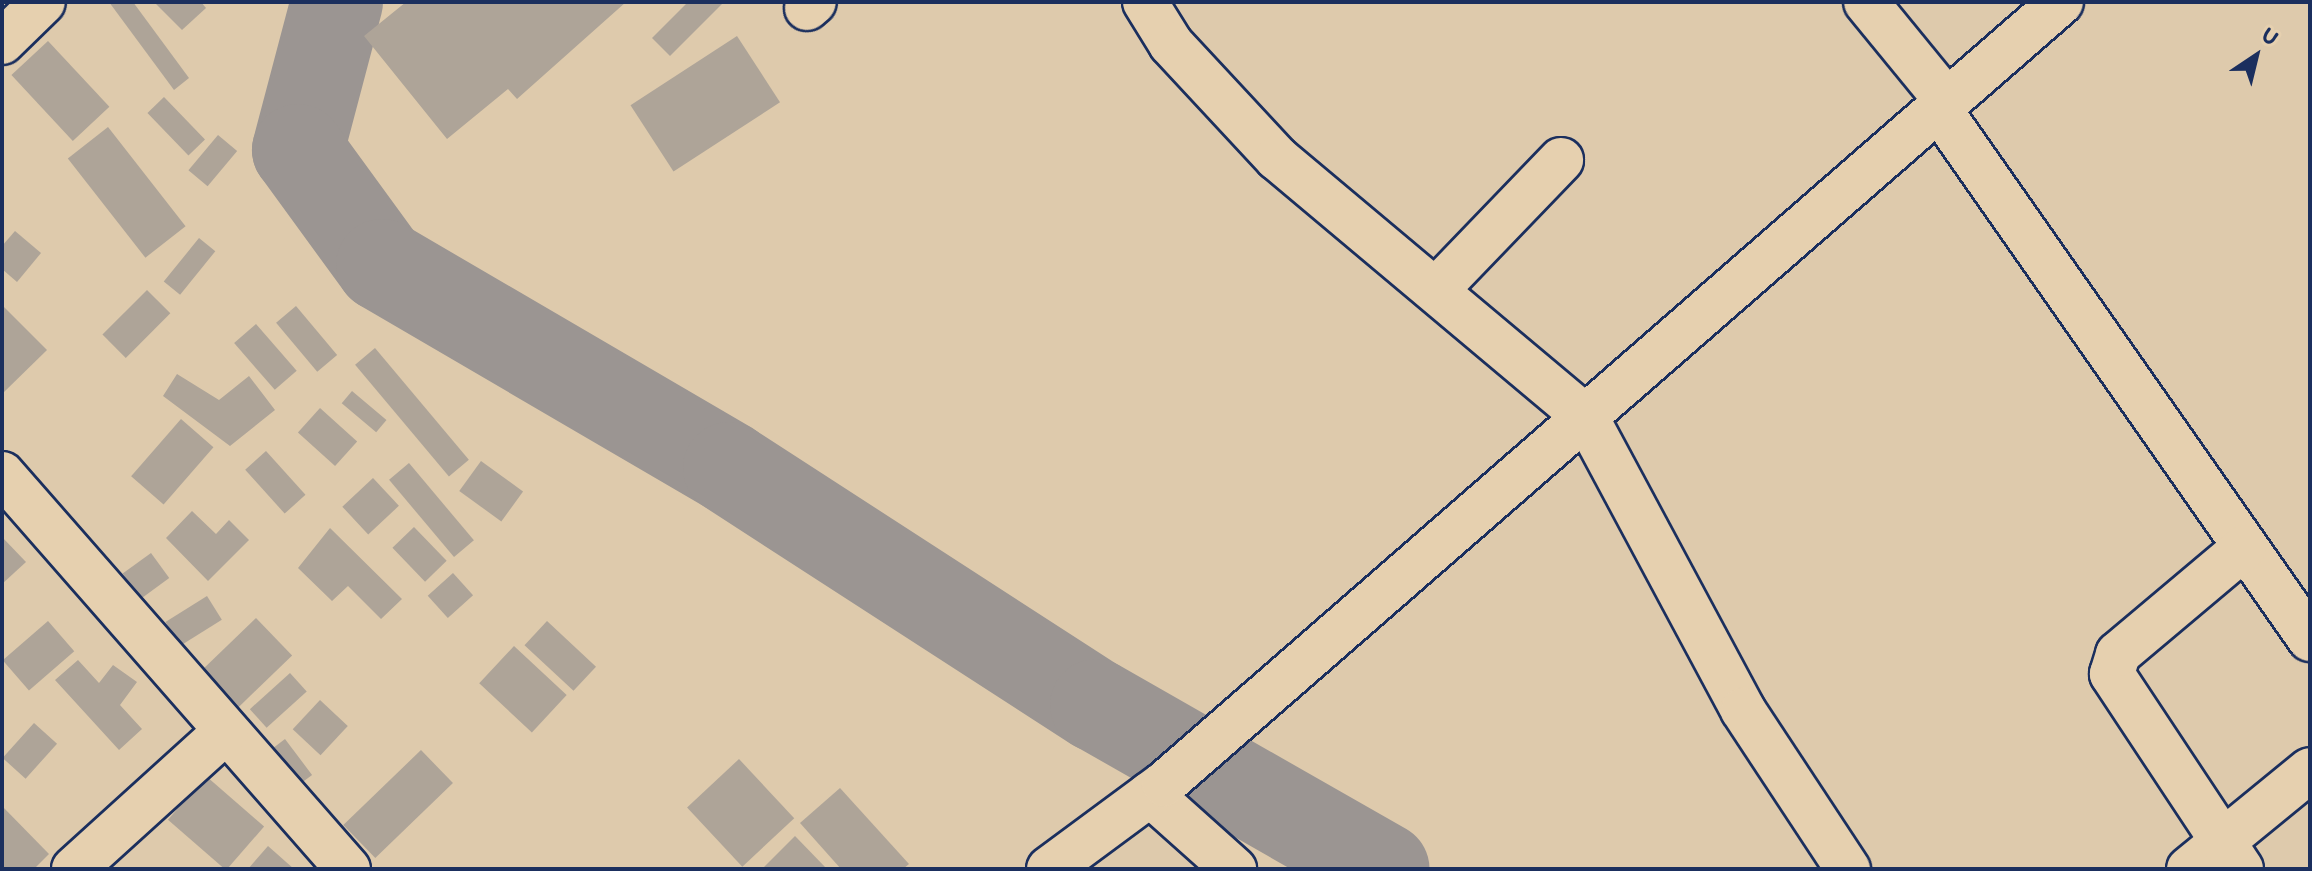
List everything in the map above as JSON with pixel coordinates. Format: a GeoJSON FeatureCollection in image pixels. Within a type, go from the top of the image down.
{"type":"FeatureCollection","features":[{"type":"Feature","properties":{"kind":"street"},"geometry":{"type":"LineString","coordinates":[[1145,2],[1189,66],[1277,158],[1586,417],[1743,710],[1848,869]]}},
{"type":"Feature","properties":{"kind":"street"},"geometry":{"type":"LineString","coordinates":[[1866,2],[1943,105],[2244,548],[2310,639]]}},
{"type":"Feature","properties":{"kind":"street"},"geometry":{"type":"LineString","coordinates":[[1049,869],[1157,789],[2061,2]]}},
{"type":"Feature","properties":{"kind":"street"},"geometry":{"type":"LineString","coordinates":[[2,42],[39,3]]}},
{"type":"Feature","properties":{"kind":"street"},"geometry":{"type":"LineString","coordinates":[[1437,289],[1561,160]]}},
{"type":"Feature","properties":{"kind":"street"},"geometry":{"type":"LineString","coordinates":[[2,474],[348,869]]}},
{"type":"Feature","properties":{"kind":"street"},"geometry":{"type":"LineString","coordinates":[[2232,855],[2112,674],[2118,654],[2244,548]]}},
{"type":"Feature","properties":{"kind":"street"},"geometry":{"type":"LineString","coordinates":[[74,869],[226,731]]}},
{"type":"Feature","properties":{"kind":"street"},"geometry":{"type":"LineString","coordinates":[[2189,869],[2232,855],[2310,770]]}},
{"type":"Feature","properties":{"kind":"street"},"geometry":{"type":"LineString","coordinates":[[1157,789],[1234,869]]}},
{"type":"Feature","properties":{"kind":"building"},"geometry":{"type":"Polygon","coordinates":[[[109,2],[133,2],[189,78],[174,90],[109,2]]]}},
{"type":"Feature","properties":{"kind":"building"},"geometry":{"type":"Polygon","coordinates":[[[154,2],[201,2],[206,8],[182,30],[154,2]]]}},
{"type":"Feature","properties":{"kind":"building"},"geometry":{"type":"Polygon","coordinates":[[[406,2],[626,2],[517,99],[508,89],[447,139],[364,36],[406,2]]]}},
{"type":"Feature","properties":{"kind":"building"},"geometry":{"type":"Polygon","coordinates":[[[688,2],[724,2],[670,56],[652,38],[688,2]]]}},
{"type":"Feature","properties":{"kind":"building"},"geometry":{"type":"Polygon","coordinates":[[[737,36],[780,102],[674,171],[630,105],[737,36]]]}},
{"type":"Feature","properties":{"kind":"building"},"geometry":{"type":"Polygon","coordinates":[[[48,41],[109,107],[73,141],[11,75],[48,41]]]}},
{"type":"Feature","properties":{"kind":"building"},"geometry":{"type":"Polygon","coordinates":[[[164,97],[205,139],[188,155],[147,113],[164,97]]]}},
{"type":"Feature","properties":{"kind":"building"},"geometry":{"type":"Polygon","coordinates":[[[108,127],[186,226],[145,258],[68,158],[108,127]]]}},
{"type":"Feature","properties":{"kind":"building"},"geometry":{"type":"Polygon","coordinates":[[[218,135],[237,151],[208,186],[188,170],[218,135]]]}},
{"type":"Feature","properties":{"kind":"building"},"geometry":{"type":"Polygon","coordinates":[[[15,231],[41,253],[17,282],[2,269],[2,246],[15,231]]]}},
{"type":"Feature","properties":{"kind":"building"},"geometry":{"type":"Polygon","coordinates":[[[199,238],[215,251],[180,295],[164,282],[199,238]]]}},
{"type":"Feature","properties":{"kind":"building"},"geometry":{"type":"Polygon","coordinates":[[[147,290],[170,313],[126,358],[102,335],[147,290]]]}},
{"type":"Feature","properties":{"kind":"building"},"geometry":{"type":"Polygon","coordinates":[[[2,305],[47,350],[2,394],[2,305]]]}},
{"type":"Feature","properties":{"kind":"building"},"geometry":{"type":"Polygon","coordinates":[[[296,306],[337,355],[317,372],[276,323],[296,306]]]}},
{"type":"Feature","properties":{"kind":"building"},"geometry":{"type":"Polygon","coordinates":[[[256,324],[297,371],[275,390],[234,343],[256,324]]]}},
{"type":"Feature","properties":{"kind":"building"},"geometry":{"type":"Polygon","coordinates":[[[375,348],[469,460],[449,477],[355,365],[375,348]]]}},
{"type":"Feature","properties":{"kind":"building"},"geometry":{"type":"Polygon","coordinates":[[[177,374],[219,400],[249,376],[275,410],[230,446],[163,396],[177,374]]]}},
{"type":"Feature","properties":{"kind":"building"},"geometry":{"type":"Polygon","coordinates":[[[352,391],[386,420],[376,432],[342,403],[352,391]]]}},
{"type":"Feature","properties":{"kind":"building"},"geometry":{"type":"Polygon","coordinates":[[[320,408],[357,441],[335,466],[298,433],[320,408]]]}},
{"type":"Feature","properties":{"kind":"building"},"geometry":{"type":"Polygon","coordinates":[[[181,419],[213,447],[164,505],[131,476],[181,419]]]}},
{"type":"Feature","properties":{"kind":"building"},"geometry":{"type":"Polygon","coordinates":[[[266,451],[305,495],[285,514],[245,470],[266,451]]]}},
{"type":"Feature","properties":{"kind":"building"},"geometry":{"type":"Polygon","coordinates":[[[481,461],[523,492],[501,521],[459,491],[481,461]]]}},
{"type":"Feature","properties":{"kind":"building"},"geometry":{"type":"Polygon","coordinates":[[[409,463],[474,540],[454,557],[389,480],[409,463]]]}},
{"type":"Feature","properties":{"kind":"building"},"geometry":{"type":"Polygon","coordinates":[[[373,478],[399,506],[368,534],[342,507],[373,478]]]}},
{"type":"Feature","properties":{"kind":"building"},"geometry":{"type":"Polygon","coordinates":[[[192,511],[216,534],[229,520],[249,540],[208,581],[166,538],[192,511]]]}},
{"type":"Feature","properties":{"kind":"building"},"geometry":{"type":"Polygon","coordinates":[[[414,527],[447,561],[425,582],[392,548],[414,527]]]}},
{"type":"Feature","properties":{"kind":"building"},"geometry":{"type":"Polygon","coordinates":[[[330,528],[402,599],[381,619],[348,586],[332,601],[298,568],[330,528]]]}},
{"type":"Feature","properties":{"kind":"building"},"geometry":{"type":"Polygon","coordinates":[[[2,537],[26,562],[2,584],[2,537]]]}},
{"type":"Feature","properties":{"kind":"building"},"geometry":{"type":"Polygon","coordinates":[[[151,553],[169,578],[141,599],[123,574],[151,553]]]}},
{"type":"Feature","properties":{"kind":"building"},"geometry":{"type":"Polygon","coordinates":[[[453,573],[473,595],[448,618],[428,596],[453,573]]]}},
{"type":"Feature","properties":{"kind":"building"},"geometry":{"type":"Polygon","coordinates":[[[207,596],[222,620],[180,646],[165,622],[207,596]]]}},
{"type":"Feature","properties":{"kind":"building"},"geometry":{"type":"Polygon","coordinates":[[[256,618],[292,655],[237,708],[201,671],[256,618]]]}},
{"type":"Feature","properties":{"kind":"building"},"geometry":{"type":"Polygon","coordinates":[[[48,621],[74,651],[29,691],[3,660],[48,621]]]}},
{"type":"Feature","properties":{"kind":"building"},"geometry":{"type":"Polygon","coordinates":[[[547,621],[596,667],[573,691],[524,645],[547,621]]]}},
{"type":"Feature","properties":{"kind":"building"},"geometry":{"type":"Polygon","coordinates":[[[514,646],[567,695],[532,732],[479,683],[514,646]]]}},
{"type":"Feature","properties":{"kind":"building"},"geometry":{"type":"Polygon","coordinates":[[[78,660],[99,683],[113,665],[137,682],[120,705],[142,729],[119,750],[55,680],[78,660]]]}},
{"type":"Feature","properties":{"kind":"building"},"geometry":{"type":"Polygon","coordinates":[[[290,673],[307,692],[267,728],[250,709],[290,673]]]}},
{"type":"Feature","properties":{"kind":"building"},"geometry":{"type":"Polygon","coordinates":[[[320,700],[348,726],[321,755],[293,729],[320,700]]]}},
{"type":"Feature","properties":{"kind":"building"},"geometry":{"type":"Polygon","coordinates":[[[34,723],[57,744],[26,779],[3,758],[34,723]]]}},
{"type":"Feature","properties":{"kind":"building"},"geometry":{"type":"Polygon","coordinates":[[[285,739],[312,775],[301,783],[274,747],[285,739]]]}},
{"type":"Feature","properties":{"kind":"building"},"geometry":{"type":"Polygon","coordinates":[[[421,750],[453,783],[375,858],[343,825],[421,750]]]}},
{"type":"Feature","properties":{"kind":"building"},"geometry":{"type":"Polygon","coordinates":[[[739,759],[794,818],[742,867],[687,807],[739,759]]]}},
{"type":"Feature","properties":{"kind":"building"},"geometry":{"type":"Polygon","coordinates":[[[206,776],[264,827],[225,869],[168,820],[206,776]]]}},
{"type":"Feature","properties":{"kind":"building"},"geometry":{"type":"Polygon","coordinates":[[[840,788],[909,864],[903,869],[841,869],[800,823],[840,788]]]}},
{"type":"Feature","properties":{"kind":"building"},"geometry":{"type":"Polygon","coordinates":[[[2,806],[49,854],[34,869],[2,869],[2,806]]]}},
{"type":"Feature","properties":{"kind":"building"},"geometry":{"type":"Polygon","coordinates":[[[795,836],[827,869],[762,869],[795,836]]]}},
{"type":"Feature","properties":{"kind":"building"},"geometry":{"type":"Polygon","coordinates":[[[268,846],[294,869],[248,869],[268,846]]]}},
{"type":"Feature","properties":{"kind":"waterway"},"geometry":{"type":"LineString","coordinates":[[337,2],[298,150],[382,265],[729,468],[1096,705],[1383,869]]}}]}
